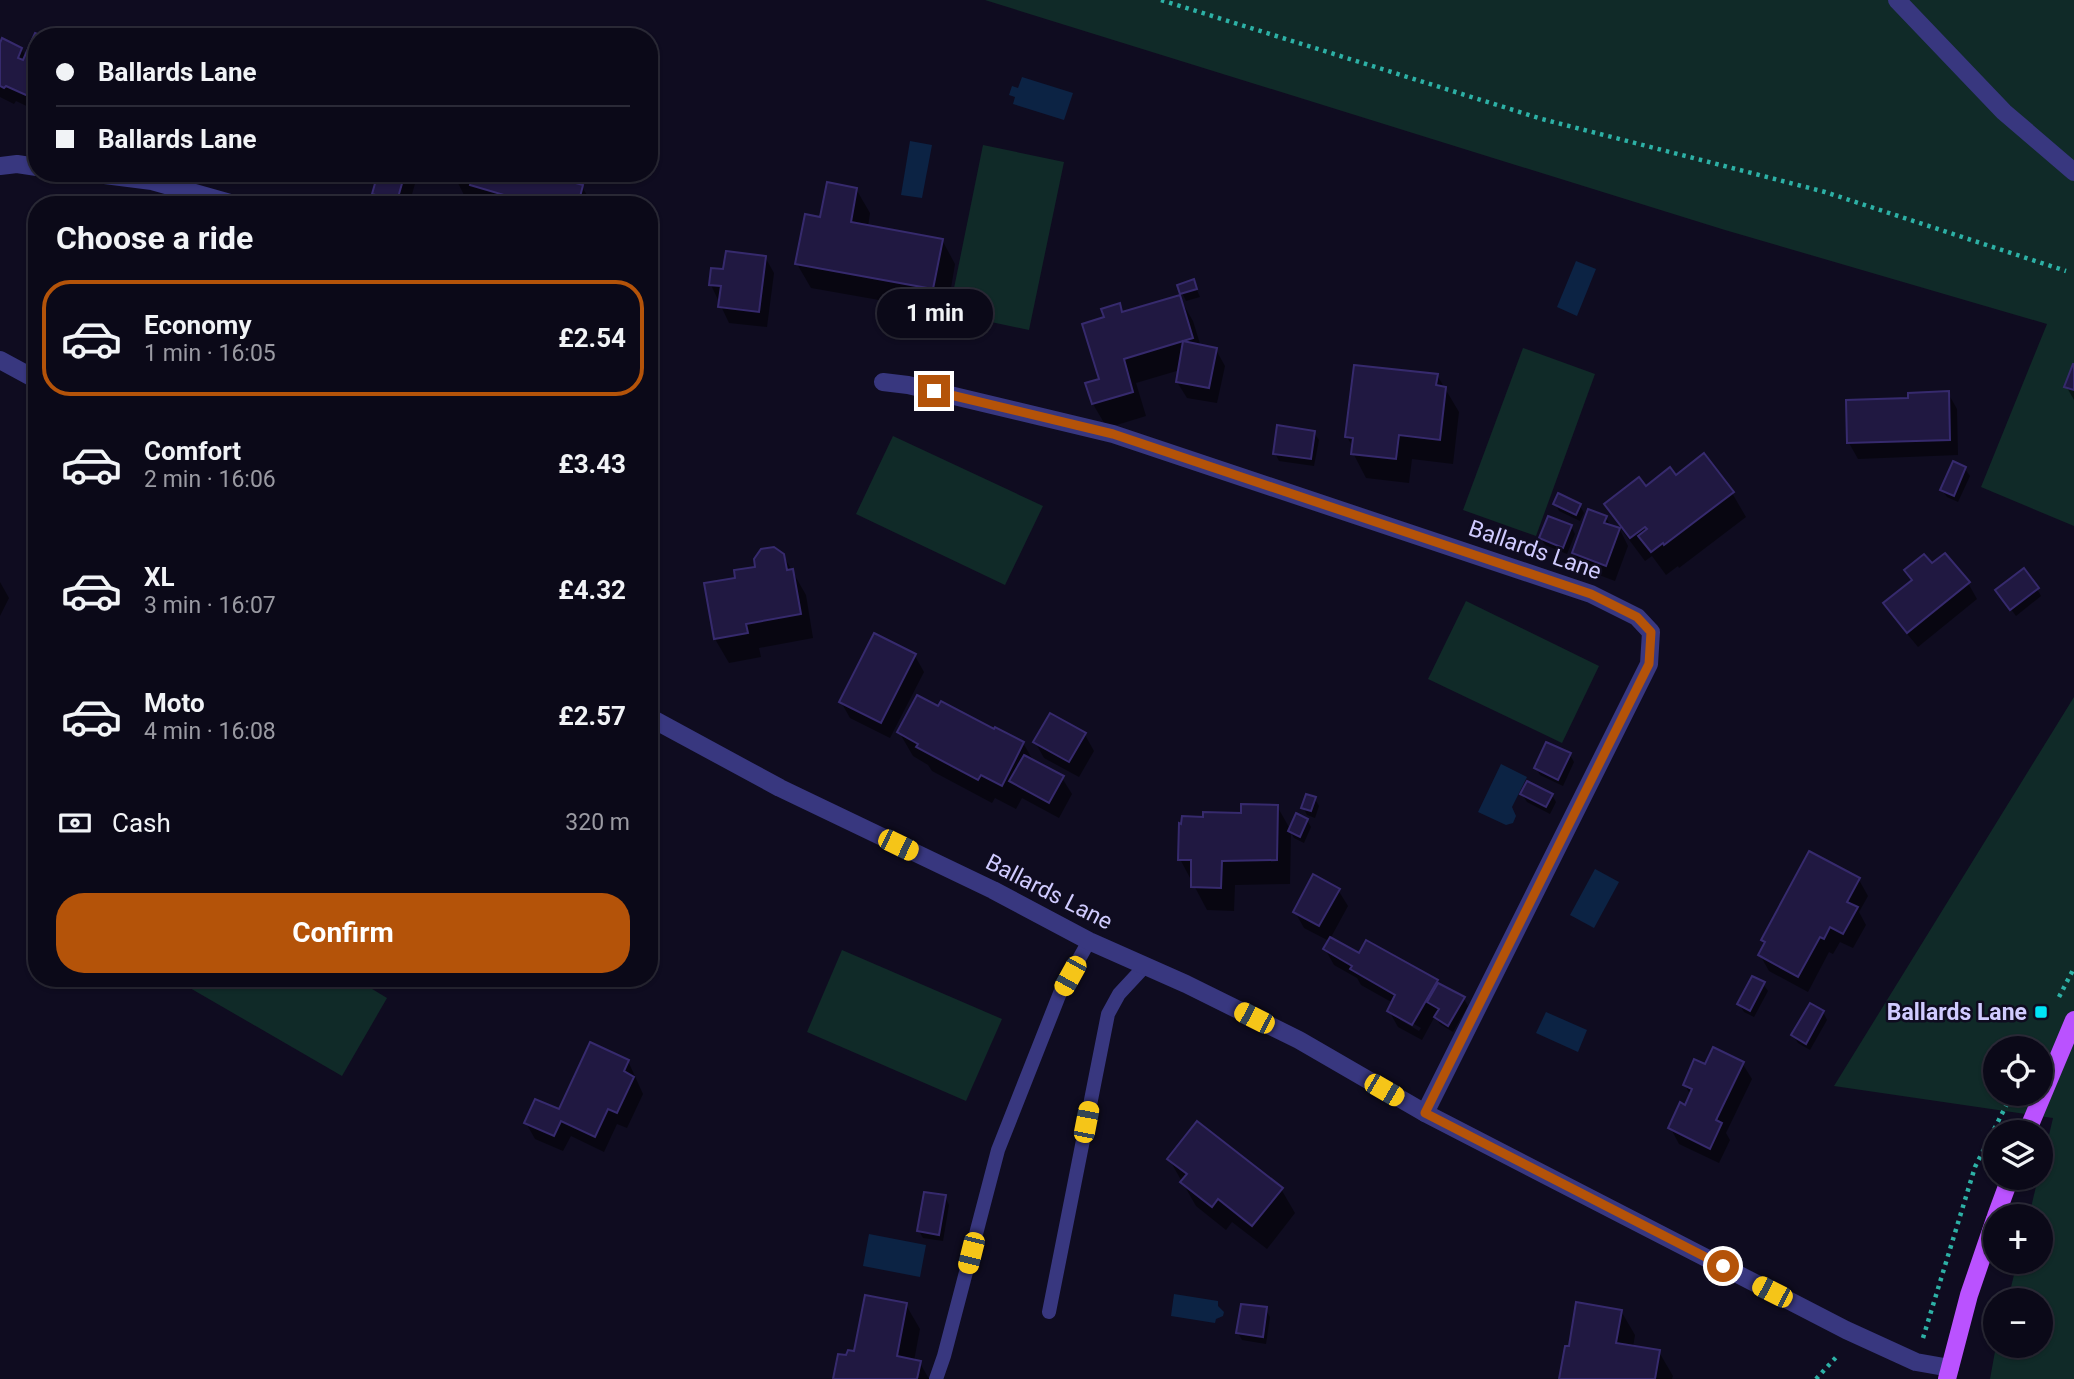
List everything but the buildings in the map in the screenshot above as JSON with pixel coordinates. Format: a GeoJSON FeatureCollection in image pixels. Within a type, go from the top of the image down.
{"type":"FeatureCollection","features":[{"type":"Feature","properties":{"kind":"main road"},"geometry":{"type":"LineString","coordinates":[[2032,1120],[2074,1020]]}},
{"type":"Feature","properties":{"kind":"main road"},"geometry":{"type":"LineString","coordinates":[[1948,1373],[1983,1255]]}},
{"type":"Feature","properties":{"kind":"street"},"geometry":{"type":"LineString","coordinates":[[1897,0],[2004,113],[2074,172]]}},
{"type":"Feature","properties":{"kind":"street"},"geometry":{"type":"LineString","coordinates":[[0,166],[28,166]]}},
{"type":"Feature","properties":{"kind":"street"},"geometry":{"type":"LineString","coordinates":[[156,182],[205,196]]}},
{"type":"Feature","properties":{"kind":"street"},"geometry":{"type":"LineString","coordinates":[[0,360],[28,375]]}},
{"type":"Feature","properties":{"kind":"street","name":"Ballards Lane"},"geometry":{"type":"LineString","coordinates":[[883,382],[908,385],[1113,434],[1591,594],[1637,617],[1651,632],[1649,664],[1425,1113]]}},
{"type":"Feature","properties":{"kind":"street","name":"Ballards Lane"},"geometry":{"type":"LineString","coordinates":[[658,722],[780,788],[993,890],[1089,941],[1298,1040],[1425,1113],[1846,1330],[1916,1362],[1948,1373]]}},
{"type":"Feature","properties":{"kind":"lane"},"geometry":{"type":"LineString","coordinates":[[936,1379],[998,1150],[1060,993],[1089,941]]}},
{"type":"Feature","properties":{"kind":"lane"},"geometry":{"type":"LineString","coordinates":[[1049,1312],[1108,1014],[1119,994],[1145,966]]}},
{"type":"Feature","properties":{"kind":"path"},"geometry":{"type":"LineString","coordinates":[[1161,0],[1542,119],[1825,192],[2066,271]]}},
{"type":"Feature","properties":{"kind":"path"},"geometry":{"type":"LineString","coordinates":[[1916,1362],[1968,1186],[2005,1106]]}},
{"type":"Feature","properties":{"kind":"green space"},"geometry":{"type":"Polygon","coordinates":[[[985,0],[2074,0],[2074,526],[1981,487],[2047,324],[1725,230],[985,0]]]}},
{"type":"Feature","properties":{"kind":"green space"},"geometry":{"type":"Polygon","coordinates":[[[983,145],[1064,162],[1029,330],[949,313],[983,145]]]}},
{"type":"Feature","properties":{"kind":"green space"},"geometry":{"type":"Polygon","coordinates":[[[1523,348],[1595,374],[1536,536],[1463,510],[1523,348]]]}},
{"type":"Feature","properties":{"kind":"green space"},"geometry":{"type":"Polygon","coordinates":[[[893,436],[1043,506],[1005,585],[856,514],[893,436]]]}},
{"type":"Feature","properties":{"kind":"green space"},"geometry":{"type":"Polygon","coordinates":[[[1466,601],[1599,666],[1562,743],[1428,679],[1466,601]]]}},
{"type":"Feature","properties":{"kind":"green space"},"geometry":{"type":"Polygon","coordinates":[[[2074,697],[2074,1379],[1990,1379],[1994,1358],[2053,1358],[2053,1288],[2011,1288],[2014,1274],[2053,1274],[2053,1204],[2032,1204],[2035,1190],[2053,1190],[2053,1118],[1834,1086],[2074,697]]]}},
{"type":"Feature","properties":{"kind":"green space"},"geometry":{"type":"Polygon","coordinates":[[[842,950],[1002,1019],[966,1101],[807,1032],[842,950]]]}},
{"type":"Feature","properties":{"kind":"green space"},"geometry":{"type":"Polygon","coordinates":[[[188,987],[369,987],[387,998],[342,1076],[188,987]]]}},
{"type":"Feature","properties":{"kind":"water"},"geometry":{"type":"Polygon","coordinates":[[[1022,77],[1073,93],[1064,120],[1013,104],[1015,97],[1009,95],[1012,86],[1018,88],[1022,77]]]}},
{"type":"Feature","properties":{"kind":"water"},"geometry":{"type":"Polygon","coordinates":[[[910,141],[932,145],[922,198],[901,195],[910,141]]]}},
{"type":"Feature","properties":{"kind":"water"},"geometry":{"type":"Polygon","coordinates":[[[1576,261],[1596,269],[1577,316],[1557,307],[1576,261]]]}},
{"type":"Feature","properties":{"kind":"water"},"geometry":{"type":"Polygon","coordinates":[[[1501,764],[1527,777],[1512,807],[1516,816],[1513,823],[1506,825],[1478,812],[1501,764]]]}},
{"type":"Feature","properties":{"kind":"water"},"geometry":{"type":"Polygon","coordinates":[[[1595,869],[1619,882],[1594,928],[1570,915],[1595,869]]]}},
{"type":"Feature","properties":{"kind":"water"},"geometry":{"type":"Polygon","coordinates":[[[1546,1012],[1587,1030],[1578,1052],[1536,1033],[1546,1012]]]}},
{"type":"Feature","properties":{"kind":"water"},"geometry":{"type":"Polygon","coordinates":[[[869,1234],[926,1245],[920,1277],[863,1266],[869,1234]]]}},
{"type":"Feature","properties":{"kind":"water"},"geometry":{"type":"Polygon","coordinates":[[[1174,1294],[1218,1301],[1218,1306],[1224,1312],[1223,1316],[1216,1319],[1215,1323],[1171,1316],[1174,1294]]]}},
{"type":"Feature","properties":{"kind":"place","name":"Ballards Lane"},"geometry":{"type":"Point","coordinates":[2041,1012]}},
{"type":"Feature","properties":{"kind":"route"},"geometry":{"type":"LineString","coordinates":[[934,391],[1113,434],[1591,594],[1637,617],[1651,632],[1649,664],[1425,1113],[1723,1266]]}}]}
